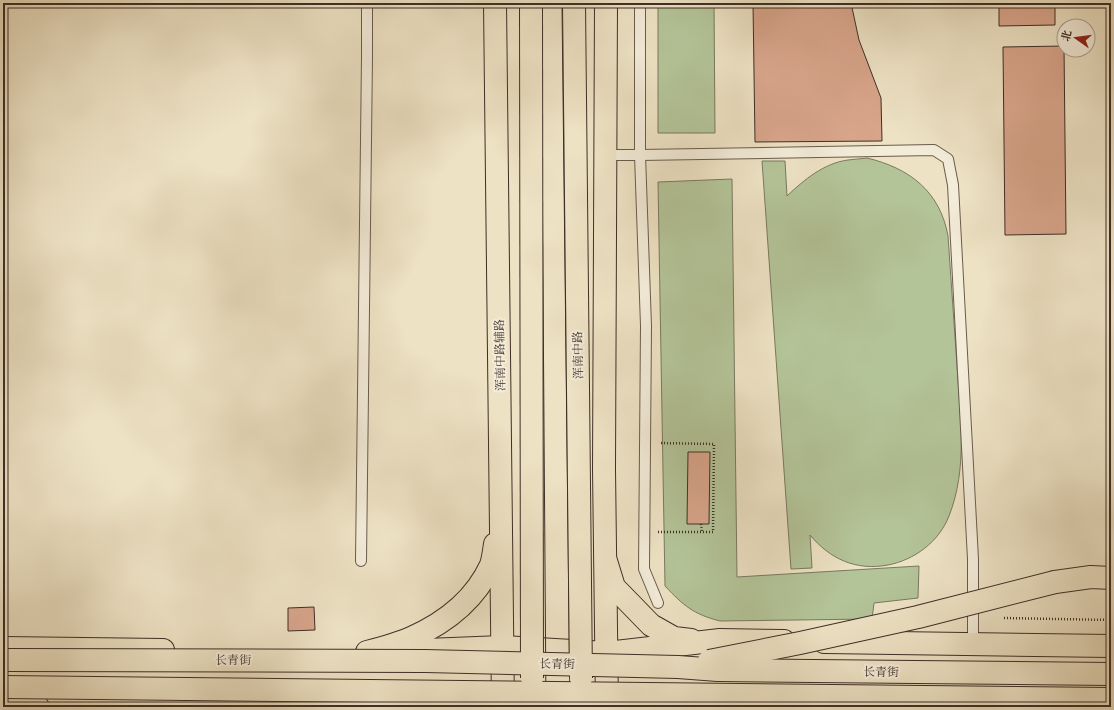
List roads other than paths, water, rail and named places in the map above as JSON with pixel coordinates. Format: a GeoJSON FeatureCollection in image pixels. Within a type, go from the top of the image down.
{"type":"FeatureCollection","features":[{"type":"Feature","properties":{"kind":"main road","name":"浑南中路辅路"},"geometry":{"type":"LineString","coordinates":[[495,3],[503,707]]}},
{"type":"Feature","properties":{"kind":"main road"},"geometry":{"type":"LineString","coordinates":[[531,3],[533,707]]}},
{"type":"Feature","properties":{"kind":"main road","name":"浑南中路"},"geometry":{"type":"LineString","coordinates":[[574,3],[582,707]]}},
{"type":"Feature","properties":{"kind":"main road"},"geometry":{"type":"LineString","coordinates":[[606,3],[604,470],[607,707]]}},
{"type":"Feature","properties":{"kind":"main road"},"geometry":{"type":"LineString","coordinates":[[367,652],[410,639],[438,625],[464,604],[480,584],[491,564],[502,514]]}},
{"type":"Feature","properties":{"kind":"main road"},"geometry":{"type":"LineString","coordinates":[[606,561],[614,587],[651,626],[674,638],[704,642]]}},
{"type":"Feature","properties":{"kind":"main road"},"geometry":{"type":"LineString","coordinates":[[678,667],[800,643],[918,617],[1055,582],[1091,577],[1111,578]]}},
{"type":"Feature","properties":{"kind":"main road"},"geometry":{"type":"LineString","coordinates":[[3,648],[367,652],[502,647],[606,653],[720,640],[1111,646]]}},
{"type":"Feature","properties":{"kind":"main road","name":"长青街"},"geometry":{"type":"LineString","coordinates":[[3,660],[425,661],[678,667],[718,670],[1111,674]]}},
{"type":"Feature","properties":{"kind":"main road","name":"长青街"},"geometry":{"type":"LineString","coordinates":[[3,687],[1111,699]]}},
{"type":"Feature","properties":{"kind":"main road"},"geometry":{"type":"LineString","coordinates":[[3,698],[38,707]]}},
{"type":"Feature","properties":{"kind":"lane"},"geometry":{"type":"LineString","coordinates":[[361,561],[367,56],[366,3]]}},
{"type":"Feature","properties":{"kind":"lane"},"geometry":{"type":"LineString","coordinates":[[640,3],[640,156],[646,326],[644,569],[658,603]]}},
{"type":"Feature","properties":{"kind":"lane"},"geometry":{"type":"LineString","coordinates":[[605,155],[640,156],[934,150],[948,159],[953,185],[973,559],[973,644]]}},
{"type":"Feature","properties":{"kind":"tram line"},"geometry":{"type":"LineString","coordinates":[[541,3],[546,707]]}},
{"type":"Feature","properties":{"kind":"tram line"},"geometry":{"type":"LineString","coordinates":[[562,3],[570,707]]}}]}
